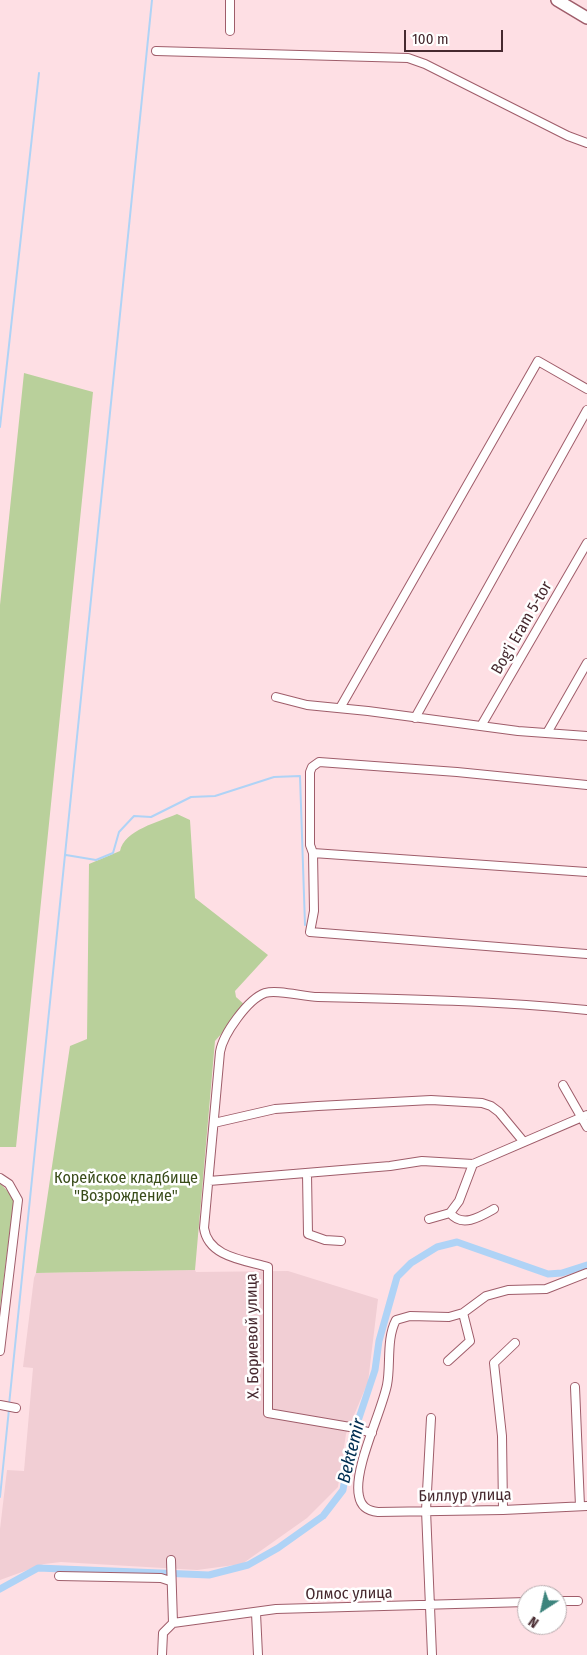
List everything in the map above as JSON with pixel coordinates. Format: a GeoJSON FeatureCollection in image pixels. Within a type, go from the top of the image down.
{"type":"FeatureCollection","features":[{"type":"Feature","properties":{"kind":"street"},"geometry":{"type":"LineString","coordinates":[[230,0],[230,31]]}},
{"type":"Feature","properties":{"kind":"street"},"geometry":{"type":"LineString","coordinates":[[557,0],[587,18]]}},
{"type":"Feature","properties":{"kind":"street"},"geometry":{"type":"LineString","coordinates":[[565,0],[587,13]]}},
{"type":"Feature","properties":{"kind":"street"},"geometry":{"type":"LineString","coordinates":[[156,51],[408,58],[425,64],[568,136],[587,143]]}},
{"type":"Feature","properties":{"kind":"street"},"geometry":{"type":"LineString","coordinates":[[340,708],[538,361],[587,389]]}},
{"type":"Feature","properties":{"kind":"street"},"geometry":{"type":"LineString","coordinates":[[415,718],[587,410]]}},
{"type":"Feature","properties":{"kind":"street","name":"Bog'i Eram 5-tor"},"geometry":{"type":"LineString","coordinates":[[481,726],[587,543]]}},
{"type":"Feature","properties":{"kind":"street"},"geometry":{"type":"LineString","coordinates":[[547,733],[587,663]]}},
{"type":"Feature","properties":{"kind":"street"},"geometry":{"type":"LineString","coordinates":[[276,697],[307,705],[481,726],[587,736]]}},
{"type":"Feature","properties":{"kind":"street"},"geometry":{"type":"LineString","coordinates":[[587,785],[457,772],[319,762],[312,766],[310,772],[310,845],[313,853],[314,911],[310,932],[587,954]]}},
{"type":"Feature","properties":{"kind":"street"},"geometry":{"type":"LineString","coordinates":[[313,853],[587,872]]}},
{"type":"Feature","properties":{"kind":"street","name":"Х. Бориевой улица"},"geometry":{"type":"LineString","coordinates":[[372,1433],[350,1427],[268,1413],[268,1267],[219,1251],[205,1238],[204,1228],[220,1052],[224,1038],[250,1004],[266,993],[311,997],[424,999],[523,1004],[587,1010]]}},
{"type":"Feature","properties":{"kind":"street"},"geometry":{"type":"LineString","coordinates":[[563,1085],[577,1113],[585,1116]]}},
{"type":"Feature","properties":{"kind":"street"},"geometry":{"type":"LineString","coordinates":[[214,1123],[275,1109],[431,1100],[491,1106],[499,1112],[523,1141]]}},
{"type":"Feature","properties":{"kind":"street"},"geometry":{"type":"LineString","coordinates":[[585,1116],[587,1127]]}},
{"type":"Feature","properties":{"kind":"street"},"geometry":{"type":"LineString","coordinates":[[209,1181],[307,1174],[422,1161],[473,1164],[585,1116]]}},
{"type":"Feature","properties":{"kind":"street"},"geometry":{"type":"LineString","coordinates":[[429,1219],[450,1213],[465,1188],[473,1164]]}},
{"type":"Feature","properties":{"kind":"street"},"geometry":{"type":"LineString","coordinates":[[307,1174],[308,1234],[324,1240],[341,1241]]}},
{"type":"Feature","properties":{"kind":"street"},"geometry":{"type":"LineString","coordinates":[[0,1178],[9,1184],[18,1200],[0,1351]]}},
{"type":"Feature","properties":{"kind":"street"},"geometry":{"type":"LineString","coordinates":[[450,1213],[455,1219],[463,1221],[480,1217],[494,1209]]}},
{"type":"Feature","properties":{"kind":"street"},"geometry":{"type":"LineString","coordinates":[[372,1433],[387,1385],[390,1346],[396,1320],[410,1316],[448,1318],[463,1313],[486,1296],[508,1290],[546,1289],[587,1273]]}},
{"type":"Feature","properties":{"kind":"street"},"geometry":{"type":"LineString","coordinates":[[448,1361],[470,1341],[463,1313]]}},
{"type":"Feature","properties":{"kind":"street"},"geometry":{"type":"LineString","coordinates":[[503,1510],[502,1436],[494,1363],[515,1343]]}},
{"type":"Feature","properties":{"kind":"street"},"geometry":{"type":"LineString","coordinates":[[575,1386],[583,1506]]}},
{"type":"Feature","properties":{"kind":"street"},"geometry":{"type":"LineString","coordinates":[[0,1406],[16,1408]]}},
{"type":"Feature","properties":{"kind":"street"},"geometry":{"type":"LineString","coordinates":[[431,1418],[426,1510],[432,1655]]}},
{"type":"Feature","properties":{"kind":"street","name":"Биллур улица"},"geometry":{"type":"LineString","coordinates":[[372,1433],[358,1490],[359,1499],[369,1511],[503,1510],[583,1506]]}},
{"type":"Feature","properties":{"kind":"street"},"geometry":{"type":"LineString","coordinates":[[162,1655],[163,1633],[173,1623],[170,1579],[171,1560]]}},
{"type":"Feature","properties":{"kind":"street"},"geometry":{"type":"LineString","coordinates":[[59,1576],[170,1579]]}},
{"type":"Feature","properties":{"kind":"street"},"geometry":{"type":"LineString","coordinates":[[567,1601],[578,1601]]}},
{"type":"Feature","properties":{"kind":"street","name":"Олмос улица"},"geometry":{"type":"LineString","coordinates":[[173,1623],[276,1609],[517,1602]]}},
{"type":"Feature","properties":{"kind":"street"},"geometry":{"type":"LineString","coordinates":[[256,1612],[258,1655]]}},
{"type":"Feature","properties":{"kind":"shaded area"},"geometry":{"type":"Polygon","coordinates":[[[195,1270],[196,1272],[288,1271],[378,1299],[368,1382],[346,1434],[338,1487],[307,1518],[242,1564],[197,1570],[61,1562],[44,1564],[0,1580],[0,1529],[7,1470],[24,1471],[33,1368],[23,1367],[36,1273],[195,1270]]]}},
{"type":"Feature","properties":{"kind":"green space"},"geometry":{"type":"Polygon","coordinates":[[[24,373],[93,392],[16,1147],[0,1147],[0,605],[24,373]]]}},
{"type":"Feature","properties":{"kind":"green space","name":"Корейское кладбище \"Возрождение\""},"geometry":{"type":"Polygon","coordinates":[[[177,814],[190,820],[195,898],[268,955],[235,991],[236,997],[246,1006],[215,1041],[195,1270],[36,1273],[70,1046],[87,1039],[89,864],[120,851],[128,837],[135,832],[177,814]]]}},
{"type":"Feature","properties":{"kind":"green space"},"geometry":{"type":"Polygon","coordinates":[[[0,1183],[14,1198],[0,1308],[0,1183]]]}},
{"type":"Feature","properties":{"kind":"waterway"},"geometry":{"type":"LineString","coordinates":[[9,1405],[152,0]]}},
{"type":"Feature","properties":{"kind":"waterway"},"geometry":{"type":"LineString","coordinates":[[0,427],[39,73]]}},
{"type":"Feature","properties":{"kind":"waterway"},"geometry":{"type":"LineString","coordinates":[[66,855],[96,860],[113,853],[119,832],[134,816],[151,817],[191,797],[215,796],[274,777],[300,776],[305,925]]}},
{"type":"Feature","properties":{"kind":"waterway","name":"Bektemir"},"geometry":{"type":"LineString","coordinates":[[0,1589],[38,1568],[209,1575],[248,1565],[278,1548],[323,1516],[343,1490],[351,1442],[375,1370],[379,1341],[397,1277],[411,1263],[437,1247],[457,1242],[548,1274],[562,1273],[587,1265]]}},
{"type":"Feature","properties":{"kind":"waterway"},"geometry":{"type":"LineString","coordinates":[[0,1497],[9,1409]]}}]}
